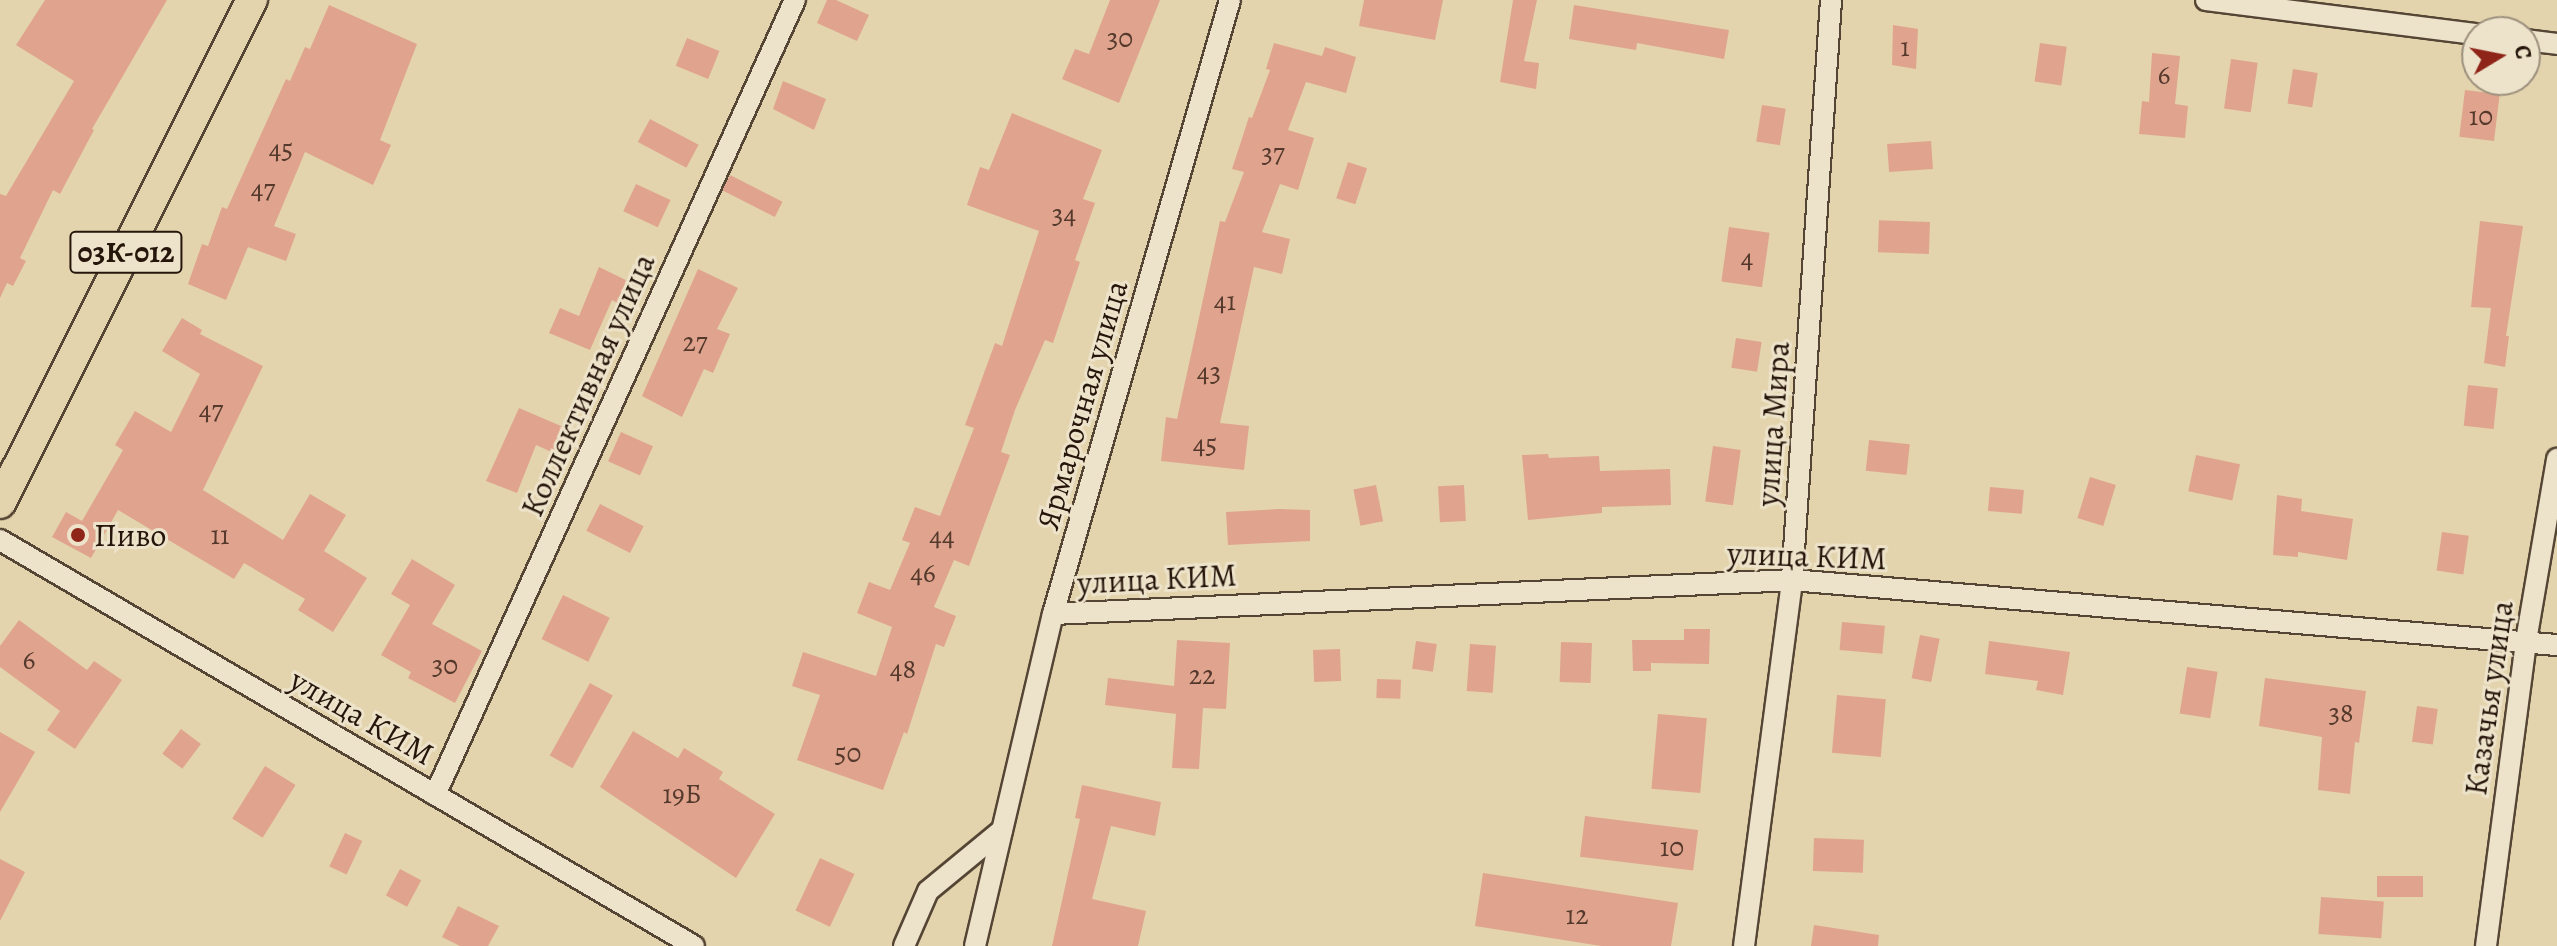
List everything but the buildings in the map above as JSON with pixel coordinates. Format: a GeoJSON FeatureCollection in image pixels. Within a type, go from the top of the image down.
{"type":"FeatureCollection","features":[{"type":"Feature","properties":{"kind":"main road","name":"03К-012"},"geometry":{"type":"LineString","coordinates":[[0,503],[252,0]]}},
{"type":"Feature","properties":{"kind":"street","name":"Коллективная улица"},"geometry":{"type":"LineString","coordinates":[[435,795],[795,0]]}},
{"type":"Feature","properties":{"kind":"street","name":"Ярмарочная улица"},"geometry":{"type":"LineString","coordinates":[[975,946],[1053,614],[1230,0]]}},
{"type":"Feature","properties":{"kind":"street","name":"улица Мира"},"geometry":{"type":"LineString","coordinates":[[1744,946],[1792,580],[1831,0]]}},
{"type":"Feature","properties":{"kind":"street"},"geometry":{"type":"LineString","coordinates":[[2206,0],[2461,32]]}},
{"type":"Feature","properties":{"kind":"street","name":"Казачья улица"},"geometry":{"type":"LineString","coordinates":[[2486,946],[2526,641],[2557,459]]}},
{"type":"Feature","properties":{"kind":"street","name":"улица КИМ"},"geometry":{"type":"LineString","coordinates":[[0,540],[694,946]]}},
{"type":"Feature","properties":{"kind":"street","name":"улица КИМ"},"geometry":{"type":"LineString","coordinates":[[1053,614],[1792,580],[2557,645]]}},
{"type":"Feature","properties":{"kind":"street"},"geometry":{"type":"LineString","coordinates":[[904,946],[928,891],[1002,830]]}},
{"type":"Feature","properties":{"kind":"place","name":"Пиво"},"geometry":{"type":"Point","coordinates":[78,535]}}]}
